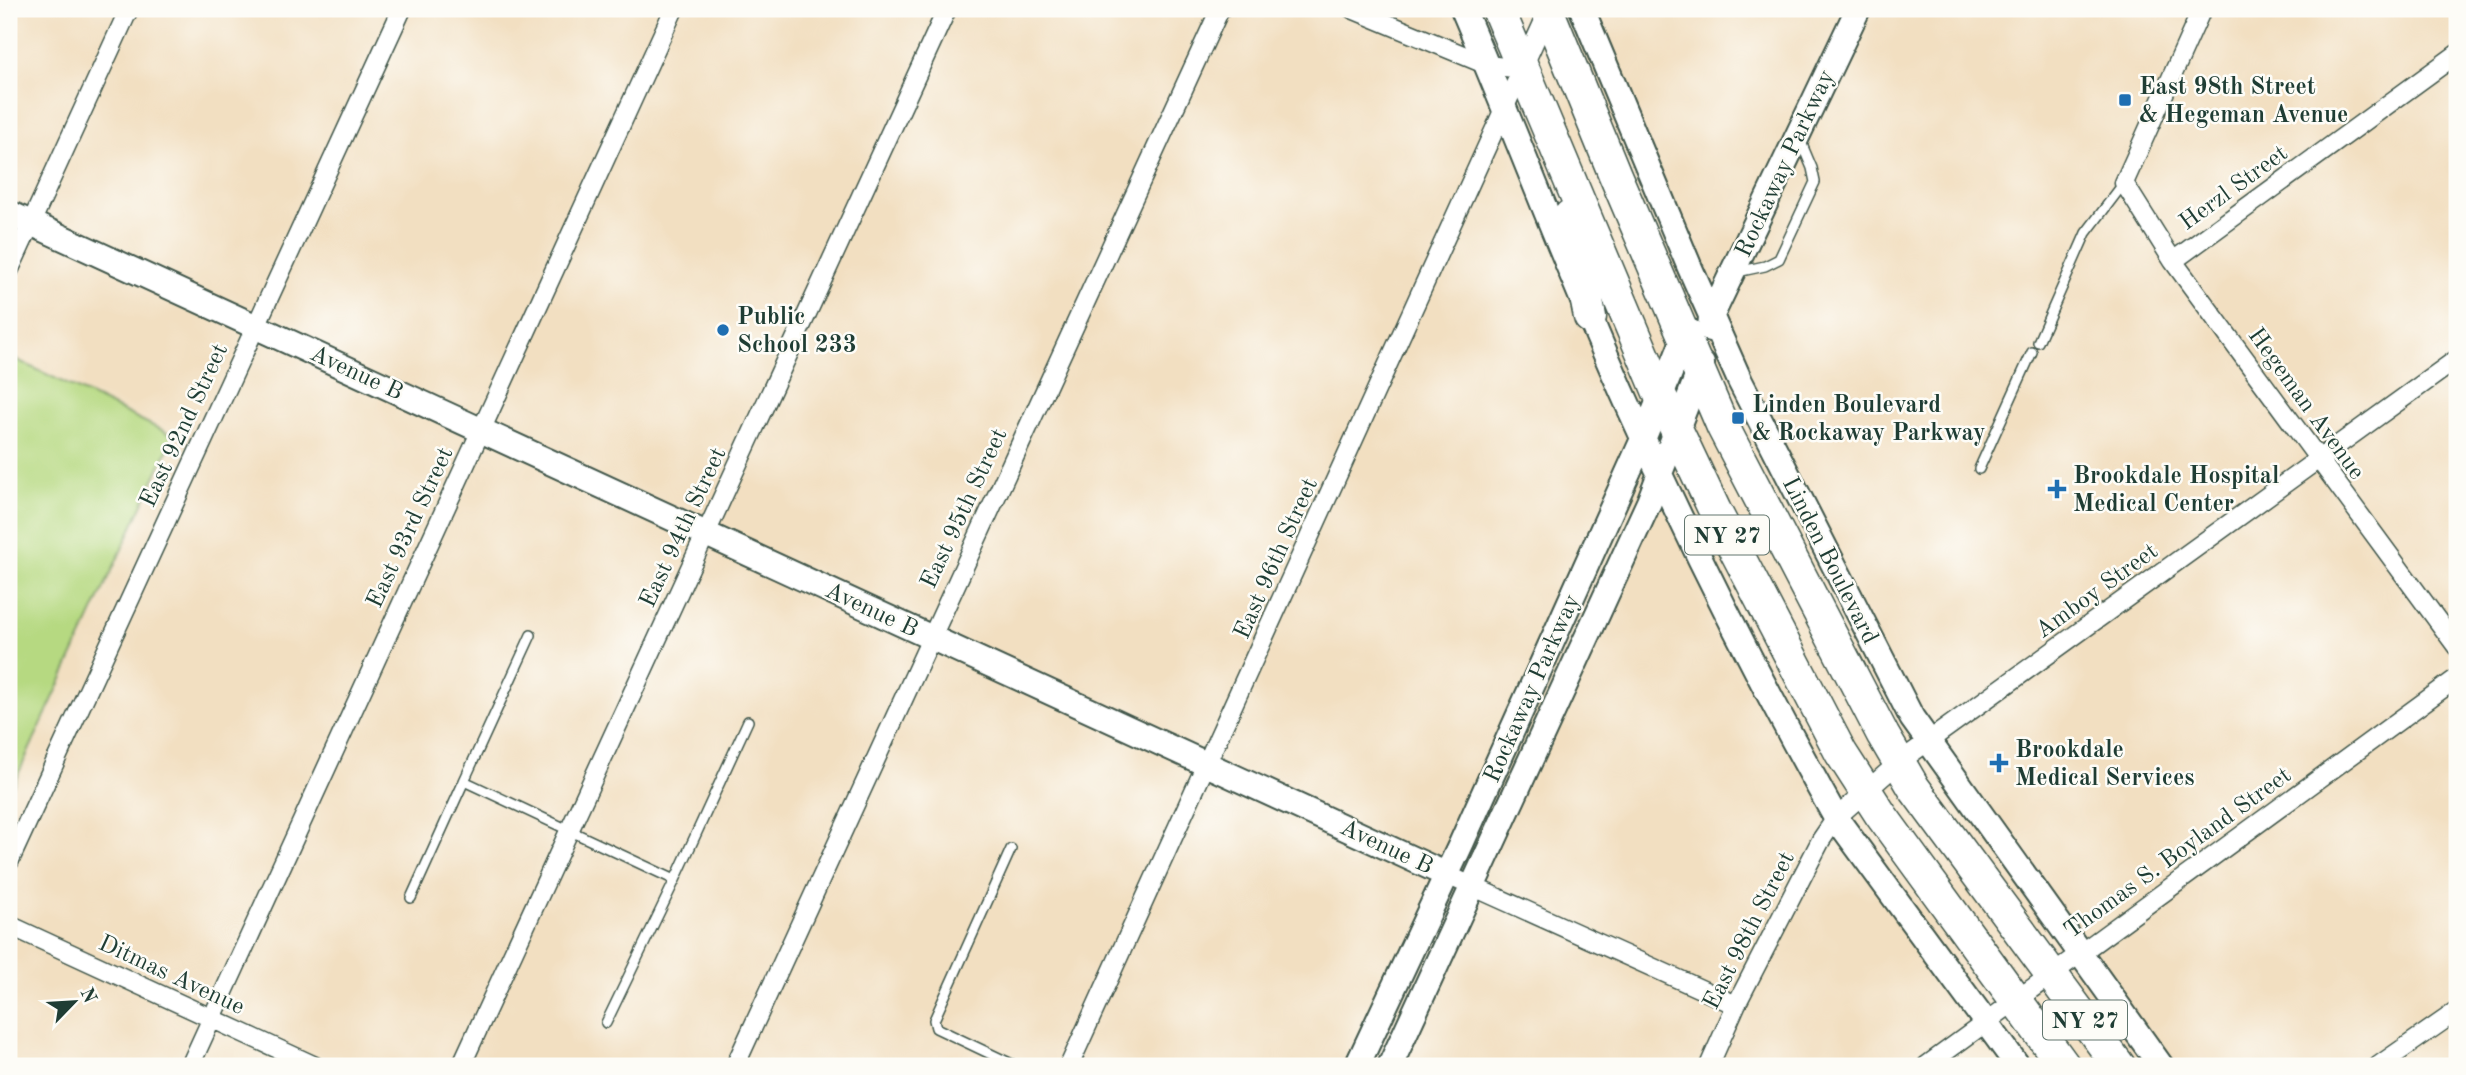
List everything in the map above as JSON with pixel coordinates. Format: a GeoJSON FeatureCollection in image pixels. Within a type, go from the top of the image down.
{"type":"FeatureCollection","features":[{"type":"Feature","properties":{"kind":"highway","name":"NY 27"},"geometry":{"type":"LineString","coordinates":[[1498,9],[1661,397],[1715,511],[1841,754],[1865,792],[2064,1066]]}},
{"type":"Feature","properties":{"kind":"highway","name":"Linden Boulevard"},"geometry":{"type":"LineString","coordinates":[[1547,10],[1723,427],[1898,763],[2119,1066]]}},
{"type":"Feature","properties":{"kind":"highway"},"geometry":{"type":"LineString","coordinates":[[1561,160],[1590,317]]}},
{"type":"Feature","properties":{"kind":"street"},"geometry":{"type":"LineString","coordinates":[[9,271],[20,218],[129,9]]}},
{"type":"Feature","properties":{"kind":"street","name":"East 92nd Street"},"geometry":{"type":"LineString","coordinates":[[9,862],[402,9]]}},
{"type":"Feature","properties":{"kind":"street","name":"East 93rd Street"},"geometry":{"type":"LineString","coordinates":[[190,1066],[674,9]]}},
{"type":"Feature","properties":{"kind":"street","name":"East 94th Street"},"geometry":{"type":"LineString","coordinates":[[461,1066],[947,9]]}},
{"type":"Feature","properties":{"kind":"street","name":"East 95th Street"},"geometry":{"type":"LineString","coordinates":[[735,1066],[1220,9]]}},
{"type":"Feature","properties":{"kind":"street"},"geometry":{"type":"LineString","coordinates":[[1352,9],[1487,65],[1523,69]]}},
{"type":"Feature","properties":{"kind":"street"},"geometry":{"type":"LineString","coordinates":[[1463,9],[1590,317],[1689,538],[1836,818],[2018,1066]]}},
{"type":"Feature","properties":{"kind":"street","name":"Linden Boulevard"},"geometry":{"type":"LineString","coordinates":[[1582,9],[1711,317],[1756,416],[1912,718],[2161,1066]]}},
{"type":"Feature","properties":{"kind":"street","name":"Rockaway Parkway"},"geometry":{"type":"LineString","coordinates":[[1390,1066],[1660,474],[1709,348],[1711,317],[1857,9]]}},
{"type":"Feature","properties":{"kind":"street"},"geometry":{"type":"LineString","coordinates":[[2124,183],[2202,9]]}},
{"type":"Feature","properties":{"kind":"street","name":"East 96th Street"},"geometry":{"type":"LineString","coordinates":[[1069,1066],[1523,69],[1547,10]]}},
{"type":"Feature","properties":{"kind":"street","name":"Herzl Street"},"geometry":{"type":"LineString","coordinates":[[2173,261],[2457,54]]}},
{"type":"Feature","properties":{"kind":"street","name":"Hegeman Avenue"},"geometry":{"type":"LineString","coordinates":[[2124,183],[2173,261],[2457,647]]}},
{"type":"Feature","properties":{"kind":"street","name":"Avenue B"},"geometry":{"type":"LineString","coordinates":[[20,218],[1445,874],[1736,1004]]}},
{"type":"Feature","properties":{"kind":"street","name":"Rockaway Parkway"},"geometry":{"type":"LineString","coordinates":[[1357,1066],[1461,844],[1644,437],[1685,336],[1711,317]]}},
{"type":"Feature","properties":{"kind":"street","name":"Amboy Street"},"geometry":{"type":"LineString","coordinates":[[1836,818],[1898,763],[2457,359]]}},
{"type":"Feature","properties":{"kind":"street","name":"Thomas S. Boyland Street"},"geometry":{"type":"LineString","coordinates":[[1926,1066],[2457,678]]}},
{"type":"Feature","properties":{"kind":"street","name":"East 98th Street"},"geometry":{"type":"LineString","coordinates":[[1709,1066],[1736,1004],[1821,840],[1836,818]]}},
{"type":"Feature","properties":{"kind":"street","name":"Ditmas Avenue"},"geometry":{"type":"LineString","coordinates":[[9,925],[315,1066]]}},
{"type":"Feature","properties":{"kind":"street"},"geometry":{"type":"LineString","coordinates":[[2378,1066],[2457,1011]]}},
{"type":"Feature","properties":{"kind":"lane"},"geometry":{"type":"LineString","coordinates":[[1732,273],[1765,266],[1779,259],[1815,183],[1798,134]]}},
{"type":"Feature","properties":{"kind":"lane"},"geometry":{"type":"LineString","coordinates":[[2038,342],[2086,233],[2124,183]]}},
{"type":"Feature","properties":{"kind":"lane"},"geometry":{"type":"LineString","coordinates":[[1979,469],[2032,352]]}},
{"type":"Feature","properties":{"kind":"lane"},"geometry":{"type":"LineString","coordinates":[[411,898],[531,635]]}},
{"type":"Feature","properties":{"kind":"lane"},"geometry":{"type":"LineString","coordinates":[[606,1023],[747,721]]}},
{"type":"Feature","properties":{"kind":"lane"},"geometry":{"type":"LineString","coordinates":[[464,781],[675,880]]}},
{"type":"Feature","properties":{"kind":"lane"},"geometry":{"type":"LineString","coordinates":[[1011,849],[934,1020],[936,1028],[1016,1066]]}},
{"type":"Feature","properties":{"kind":"green space"},"geometry":{"type":"Polygon","coordinates":[[[9,356],[174,436],[9,794],[9,356]]]}},
{"type":"Feature","properties":{"kind":"place","name":"East 98th Street & Hegeman Avenue"},"geometry":{"type":"Point","coordinates":[2125,100]}},
{"type":"Feature","properties":{"kind":"place","name":"Public School 233"},"geometry":{"type":"Point","coordinates":[723,330]}},
{"type":"Feature","properties":{"kind":"place","name":"Linden Boulevard & Rockaway Parkway"},"geometry":{"type":"Point","coordinates":[1738,418]}},
{"type":"Feature","properties":{"kind":"place","name":"Brookdale Hospital Medical Center"},"geometry":{"type":"Point","coordinates":[2057,489]}},
{"type":"Feature","properties":{"kind":"place","name":"Brookdale Medical Services"},"geometry":{"type":"Point","coordinates":[1999,763]}}]}
